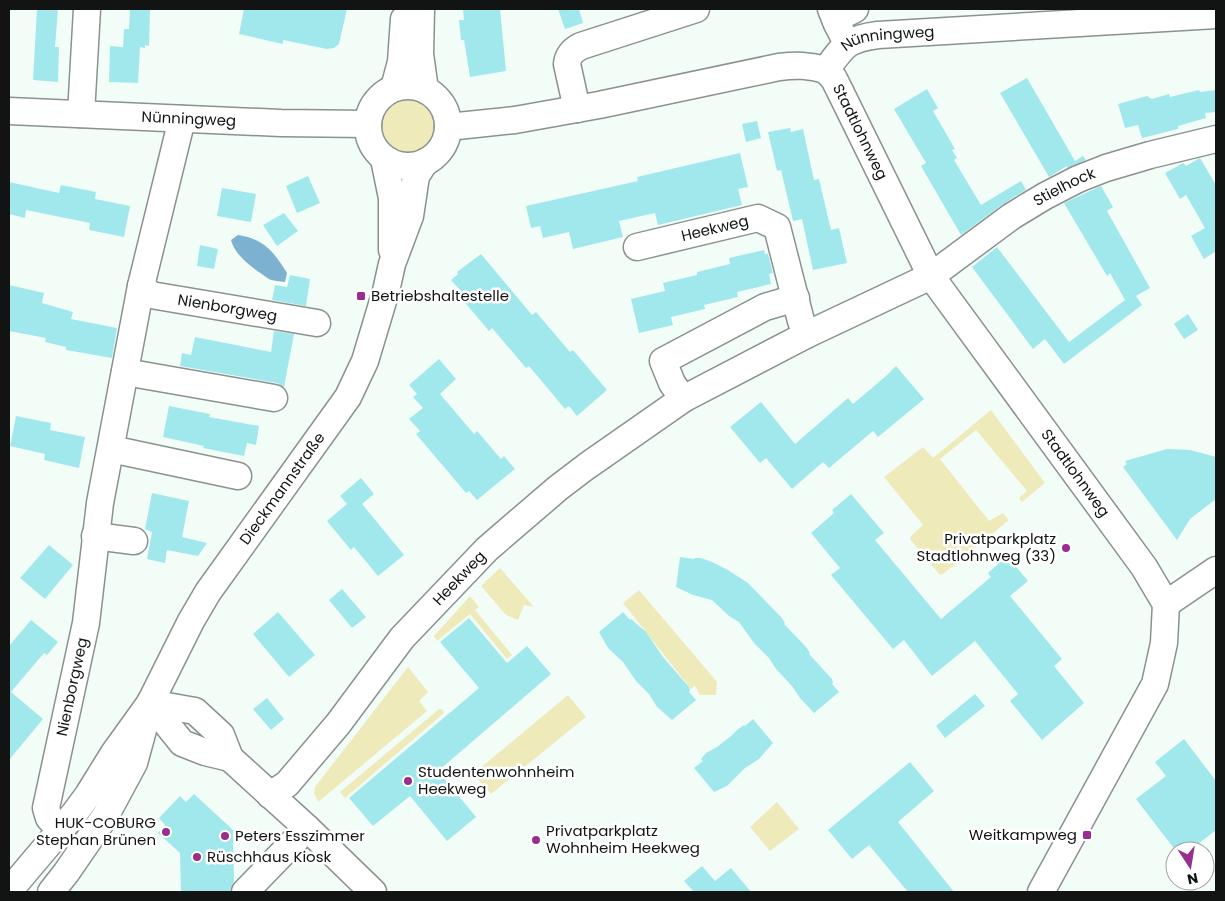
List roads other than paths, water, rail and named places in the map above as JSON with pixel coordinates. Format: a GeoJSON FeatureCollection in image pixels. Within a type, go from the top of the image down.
{"type":"FeatureCollection","features":[{"type":"Feature","properties":{"kind":"street"},"geometry":{"type":"LineString","coordinates":[[81,114],[87,9]]}},
{"type":"Feature","properties":{"kind":"street"},"geometry":{"type":"LineString","coordinates":[[394,88],[401,62],[404,9]]}},
{"type":"Feature","properties":{"kind":"street"},"geometry":{"type":"LineString","coordinates":[[421,9],[420,54],[425,90]]}},
{"type":"Feature","properties":{"kind":"street"},"geometry":{"type":"LineString","coordinates":[[577,109],[568,64],[568,60],[574,50],[581,46],[696,9]]}},
{"type":"Feature","properties":{"kind":"street"},"geometry":{"type":"LineString","coordinates":[[840,12],[847,43]]}},
{"type":"Feature","properties":{"kind":"street","name":"Nünningweg"},"geometry":{"type":"LineString","coordinates":[[448,127],[515,120],[577,109],[798,64],[826,70],[847,43],[864,37],[1216,15]]}},
{"type":"Feature","properties":{"kind":"street","name":"Stadtlohnweg"},"geometry":{"type":"LineString","coordinates":[[826,70],[834,79],[931,276],[1144,567],[1166,604]]}},
{"type":"Feature","properties":{"kind":"street"},"geometry":{"type":"LineString","coordinates":[[368,124],[370,113],[376,102],[394,88],[405,86],[425,90],[435,97],[442,105],[448,127]]}},
{"type":"Feature","properties":{"kind":"street","name":"Nünningweg"},"geometry":{"type":"LineString","coordinates":[[9,111],[281,123],[368,124]]}},
{"type":"Feature","properties":{"kind":"street","name":"Nienborgweg"},"geometry":{"type":"LineString","coordinates":[[61,831],[50,818],[46,808],[86,624],[95,536],[141,286],[182,119]]}},
{"type":"Feature","properties":{"kind":"street","name":"Dieckmannstraße"},"geometry":{"type":"LineString","coordinates":[[368,124],[369,138],[375,149],[384,159],[392,198],[392,264]]}},
{"type":"Feature","properties":{"kind":"street","name":"Dieckmannstraße"},"geometry":{"type":"LineString","coordinates":[[9,891],[61,831],[88,795],[114,753],[150,703],[191,621],[208,592],[348,397],[365,361],[386,292],[392,264],[410,216],[416,176],[425,162],[441,148],[446,138],[448,127]]}},
{"type":"Feature","properties":{"kind":"street","name":"Stielhock"},"geometry":{"type":"LineString","coordinates":[[931,276],[1012,216],[1078,179],[1136,159],[1216,139]]}},
{"type":"Feature","properties":{"kind":"street"},"geometry":{"type":"LineString","coordinates":[[384,159],[404,166],[415,166],[425,162]]}},
{"type":"Feature","properties":{"kind":"street","name":"Heekweg"},"geometry":{"type":"LineString","coordinates":[[637,247],[758,218],[777,227],[806,335]]}},
{"type":"Feature","properties":{"kind":"street","name":"Heekweg"},"geometry":{"type":"LineString","coordinates":[[270,795],[287,784],[338,724],[402,638],[487,550],[573,477],[683,399],[806,335],[931,276]]}},
{"type":"Feature","properties":{"kind":"street","name":"Nienborgweg"},"geometry":{"type":"LineString","coordinates":[[141,286],[151,295],[317,323]]}},
{"type":"Feature","properties":{"kind":"street"},"geometry":{"type":"LineString","coordinates":[[683,399],[672,383],[663,360],[765,307],[796,298]]}},
{"type":"Feature","properties":{"kind":"street"},"geometry":{"type":"LineString","coordinates":[[125,372],[274,398]]}},
{"type":"Feature","properties":{"kind":"street"},"geometry":{"type":"LineString","coordinates":[[111,449],[238,476]]}},
{"type":"Feature","properties":{"kind":"street"},"geometry":{"type":"LineString","coordinates":[[95,536],[134,541]]}},
{"type":"Feature","properties":{"kind":"street"},"geometry":{"type":"LineString","coordinates":[[1041,892],[1155,684],[1164,643],[1166,604],[1216,570]]}},
{"type":"Feature","properties":{"kind":"street"},"geometry":{"type":"LineString","coordinates":[[150,703],[195,711],[221,736],[230,758],[307,828],[373,892]]}},
{"type":"Feature","properties":{"kind":"street","name":"Dieckmannstraße"},"geometry":{"type":"LineString","coordinates":[[51,892],[106,815],[134,762],[150,703]]}},
{"type":"Feature","properties":{"kind":"street"},"geometry":{"type":"LineString","coordinates":[[245,892],[307,828]]}},
{"type":"Feature","properties":{"kind":"water"},"geometry":{"type":"Polygon","coordinates":[[[238,235],[262,243],[273,253],[287,273],[285,282],[269,279],[241,257],[231,240],[238,235]]]}},
{"type":"Feature","properties":{"kind":"place","name":"Betriebshaltestelle"},"geometry":{"type":"Point","coordinates":[361,296]}},
{"type":"Feature","properties":{"kind":"place","name":"Privatparkplatz Stadtlohnweg (33)"},"geometry":{"type":"Point","coordinates":[1066,548]}},
{"type":"Feature","properties":{"kind":"place","name":"Studentenwohnheim Heekweg"},"geometry":{"type":"Point","coordinates":[408,781]}},
{"type":"Feature","properties":{"kind":"place","name":"HUK-COBURG Stephan Brünen"},"geometry":{"type":"Point","coordinates":[166,832]}},
{"type":"Feature","properties":{"kind":"place","name":"Weitkampweg"},"geometry":{"type":"Point","coordinates":[1087,835]}},
{"type":"Feature","properties":{"kind":"place","name":"Peters Esszimmer"},"geometry":{"type":"Point","coordinates":[225,836]}},
{"type":"Feature","properties":{"kind":"place","name":"Privatparkplatz Wohnheim Heekweg"},"geometry":{"type":"Point","coordinates":[536,840]}},
{"type":"Feature","properties":{"kind":"place","name":"Rüschhaus Kiosk"},"geometry":{"type":"Point","coordinates":[197,857]}}]}
